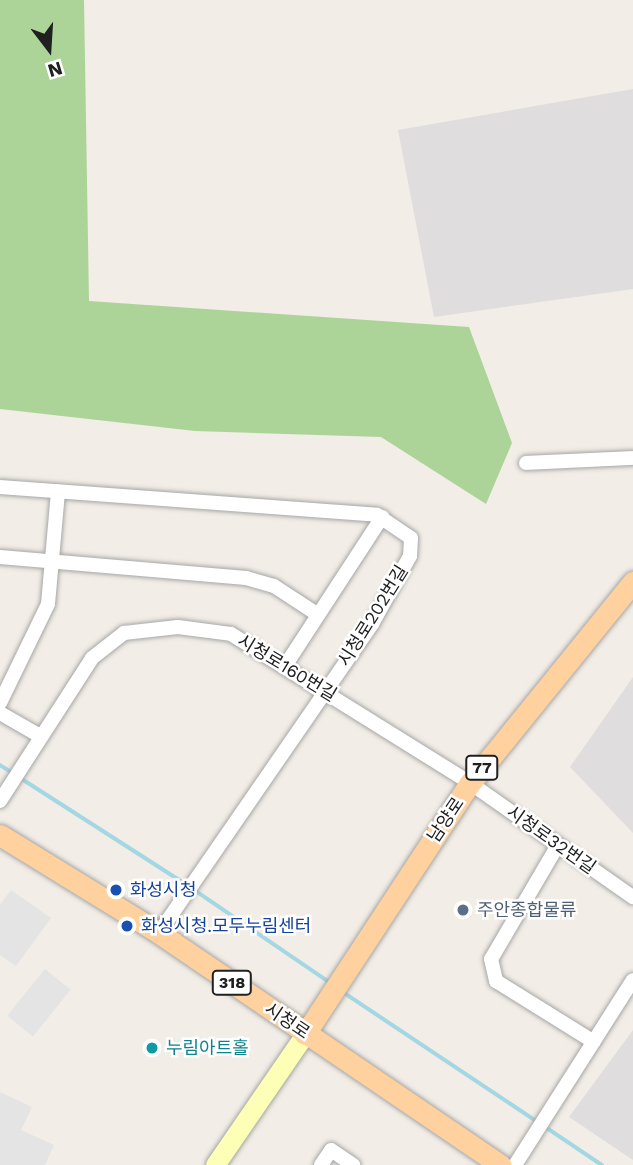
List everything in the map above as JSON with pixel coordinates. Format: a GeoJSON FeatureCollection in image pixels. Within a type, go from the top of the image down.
{"type":"FeatureCollection","features":[{"type":"Feature","properties":{"kind":"main road","name":"남양로"},"geometry":{"type":"LineString","coordinates":[[305,1034],[470,783],[633,582]]}},
{"type":"Feature","properties":{"kind":"main road","name":"시청로"},"geometry":{"type":"LineString","coordinates":[[0,835],[159,933],[501,1165]]}},
{"type":"Feature","properties":{"kind":"main road"},"geometry":{"type":"LineString","coordinates":[[215,1165],[305,1034]]}},
{"type":"Feature","properties":{"kind":"street"},"geometry":{"type":"LineString","coordinates":[[526,463],[633,458]]}},
{"type":"Feature","properties":{"kind":"street"},"geometry":{"type":"LineString","coordinates":[[0,487],[382,517],[285,666]]}},
{"type":"Feature","properties":{"kind":"street"},"geometry":{"type":"LineString","coordinates":[[0,704],[48,604],[54,561],[58,491]]}},
{"type":"Feature","properties":{"kind":"street","name":"시청로202번길"},"geometry":{"type":"LineString","coordinates":[[159,933],[205,869],[410,556],[411,538],[382,517]]}},
{"type":"Feature","properties":{"kind":"street"},"geometry":{"type":"LineString","coordinates":[[0,557],[246,579],[274,586],[317,614]]}},
{"type":"Feature","properties":{"kind":"street","name":"시청로160번길"},"geometry":{"type":"LineString","coordinates":[[4,794],[28,761],[40,736],[92,658],[124,633],[178,628],[231,634],[470,783]]}},
{"type":"Feature","properties":{"kind":"street"},"geometry":{"type":"LineString","coordinates":[[0,713],[40,736]]}},
{"type":"Feature","properties":{"kind":"street","name":"시청로32번길"},"geometry":{"type":"LineString","coordinates":[[470,783],[633,897]]}},
{"type":"Feature","properties":{"kind":"street"},"geometry":{"type":"LineString","coordinates":[[558,845],[491,959],[496,981],[594,1042]]}},
{"type":"Feature","properties":{"kind":"street"},"geometry":{"type":"LineString","coordinates":[[515,1165],[633,980]]}},
{"type":"Feature","properties":{"kind":"street"},"geometry":{"type":"LineString","coordinates":[[321,1165],[331,1150],[353,1165]]}},
{"type":"Feature","properties":{"kind":"shaded area"},"geometry":{"type":"Polygon","coordinates":[[[633,89],[633,289],[434,317],[398,130],[633,89]]]}},
{"type":"Feature","properties":{"kind":"shaded area"},"geometry":{"type":"Polygon","coordinates":[[[633,677],[633,833],[570,767],[633,677]]]}},
{"type":"Feature","properties":{"kind":"shaded area"},"geometry":{"type":"Polygon","coordinates":[[[11,890],[51,918],[16,966],[0,955],[0,905],[11,890]]]}},
{"type":"Feature","properties":{"kind":"shaded area"},"geometry":{"type":"Polygon","coordinates":[[[45,969],[71,990],[33,1036],[7,1016],[45,969]]]}},
{"type":"Feature","properties":{"kind":"shaded area"},"geometry":{"type":"Polygon","coordinates":[[[633,1030],[633,1160],[569,1117],[633,1030]]]}},
{"type":"Feature","properties":{"kind":"shaded area"},"geometry":{"type":"Polygon","coordinates":[[[0,1092],[32,1107],[21,1130],[54,1145],[45,1165],[0,1165],[0,1092]]]}},
{"type":"Feature","properties":{"kind":"green space"},"geometry":{"type":"Polygon","coordinates":[[[0,0],[84,0],[89,301],[469,327],[512,443],[486,504],[381,437],[195,431],[0,409],[0,0]]]}},
{"type":"Feature","properties":{"kind":"waterway"},"geometry":{"type":"LineString","coordinates":[[0,765],[13,773]]}},
{"type":"Feature","properties":{"kind":"waterway"},"geometry":{"type":"LineString","coordinates":[[19,777],[187,885]]}},
{"type":"Feature","properties":{"kind":"waterway"},"geometry":{"type":"LineString","coordinates":[[193,889],[331,983]]}},
{"type":"Feature","properties":{"kind":"waterway"},"geometry":{"type":"LineString","coordinates":[[343,992],[538,1122]]}},
{"type":"Feature","properties":{"kind":"waterway"},"geometry":{"type":"LineString","coordinates":[[544,1126],[602,1165]]}},
{"type":"Feature","properties":{"kind":"place","name":"화성시청"},"geometry":{"type":"Point","coordinates":[116,890]}},
{"type":"Feature","properties":{"kind":"place","name":"주안종합물류"},"geometry":{"type":"Point","coordinates":[463,910]}},
{"type":"Feature","properties":{"kind":"place","name":"화성시청.모두누림센터"},"geometry":{"type":"Point","coordinates":[127,926]}},
{"type":"Feature","properties":{"kind":"place","name":"누림아트홀"},"geometry":{"type":"Point","coordinates":[152,1048]}}]}
